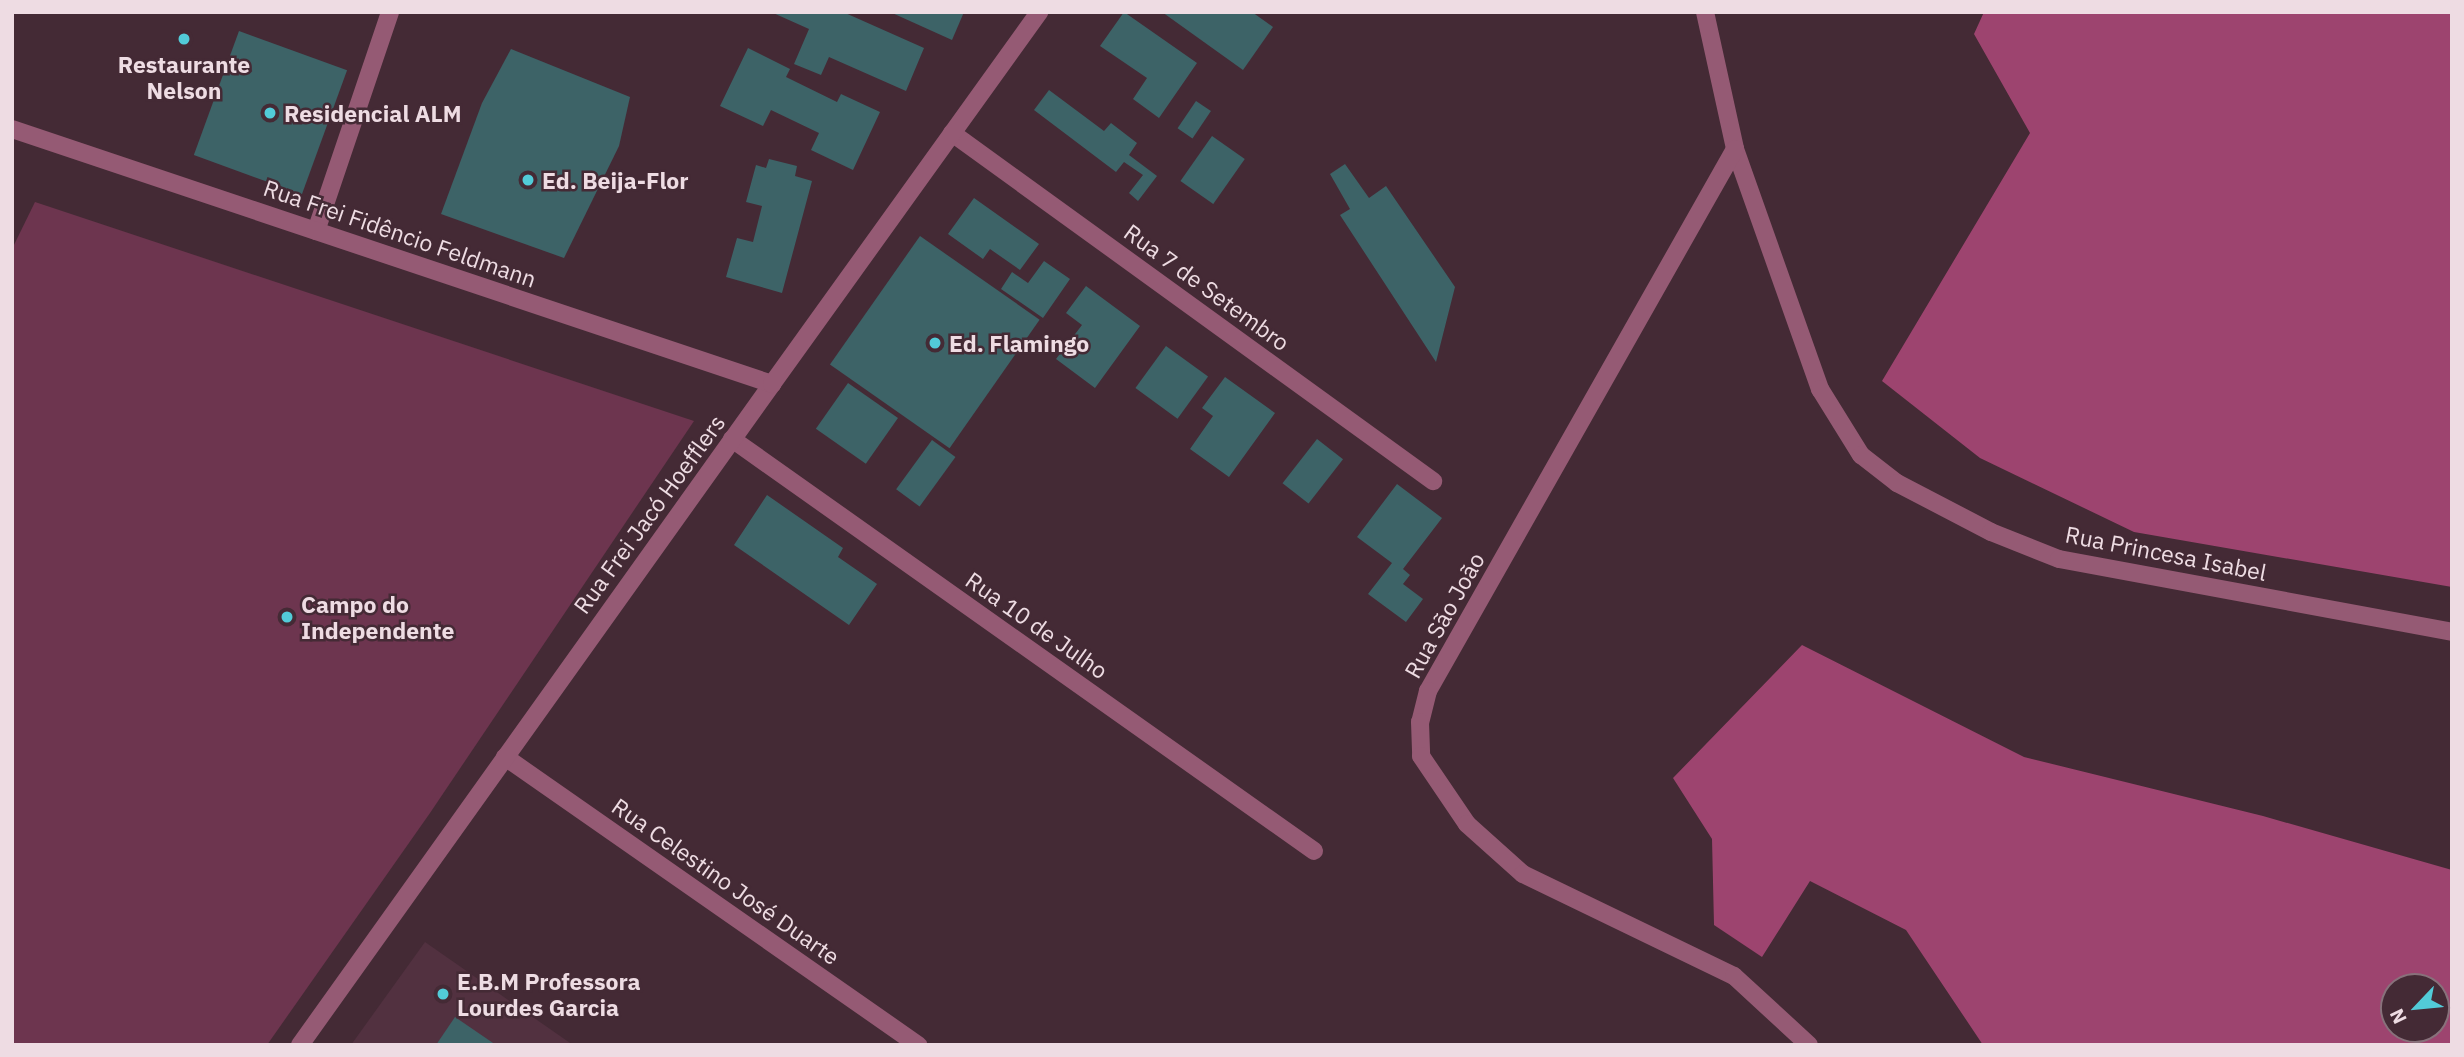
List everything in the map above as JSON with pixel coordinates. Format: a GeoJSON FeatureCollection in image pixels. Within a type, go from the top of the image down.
{"type":"FeatureCollection","features":[{"type":"Feature","properties":{"kind":"street"},"geometry":{"type":"LineString","coordinates":[[316,231],[390,12]]}},
{"type":"Feature","properties":{"kind":"street","name":"Rua Frei Jacó Hoefflers"},"geometry":{"type":"LineString","coordinates":[[300,1045],[1039,12]]}},
{"type":"Feature","properties":{"kind":"street","name":"Rua Princesa Isabel"},"geometry":{"type":"LineString","coordinates":[[1705,12],[1735,149],[1821,389],[1861,455],[1896,483],[1991,532],[2059,559],[2452,632]]}},
{"type":"Feature","properties":{"kind":"street","name":"Rua Frei Fidêncio Feldmann"},"geometry":{"type":"LineString","coordinates":[[12,129],[772,384]]}},
{"type":"Feature","properties":{"kind":"street","name":"Rua 7 de Setembro"},"geometry":{"type":"LineString","coordinates":[[952,133],[1433,481]]}},
{"type":"Feature","properties":{"kind":"street","name":"Rua São João"},"geometry":{"type":"LineString","coordinates":[[1735,149],[1427,691],[1420,722],[1422,756],[1467,824],[1523,874],[1734,976],[1809,1045]]}},
{"type":"Feature","properties":{"kind":"street","name":"Rua 10 de Julho"},"geometry":{"type":"LineString","coordinates":[[732,439],[1314,851]]}},
{"type":"Feature","properties":{"kind":"street","name":"Rua Celestino José Duarte"},"geometry":{"type":"LineString","coordinates":[[505,757],[918,1045]]}},
{"type":"Feature","properties":{"kind":"shaded area"},"geometry":{"type":"Polygon","coordinates":[[[1984,12],[2452,12],[2452,587],[2134,532],[1980,458],[1882,381],[2030,133],[1974,34],[1984,12]]]}},
{"type":"Feature","properties":{"kind":"shaded area","name":"Campo do Independente"},"geometry":{"type":"Polygon","coordinates":[[[35,202],[694,421],[430,813],[267,1045],[12,1045],[12,249],[35,202]]]}},
{"type":"Feature","properties":{"kind":"shaded area"},"geometry":{"type":"Polygon","coordinates":[[[1802,645],[2024,757],[2263,816],[2452,870],[2452,1045],[1983,1045],[1906,930],[1810,881],[1762,957],[1714,925],[1712,839],[1673,778],[1802,645]]]}},
{"type":"Feature","properties":{"kind":"shaded area","name":"E.B.M Professora Lourdes Garcia"},"geometry":{"type":"Polygon","coordinates":[[[425,942],[573,1045],[351,1045],[425,942]]]}},
{"type":"Feature","properties":{"kind":"building"},"geometry":{"type":"Polygon","coordinates":[[[771,12],[843,12],[924,48],[906,91],[829,57],[821,75],[794,64],[809,29],[771,12]]]}},
{"type":"Feature","properties":{"kind":"building"},"geometry":{"type":"Polygon","coordinates":[[[890,12],[964,12],[952,40],[890,12]]]}},
{"type":"Feature","properties":{"kind":"building"},"geometry":{"type":"Polygon","coordinates":[[[1124,12],[1197,63],[1159,118],[1133,99],[1147,78],[1100,46],[1124,12]]]}},
{"type":"Feature","properties":{"kind":"building"},"geometry":{"type":"Polygon","coordinates":[[[1162,12],[1252,12],[1273,27],[1243,70],[1162,12]]]}},
{"type":"Feature","properties":{"kind":"building","name":"Residencial ALM"},"geometry":{"type":"Polygon","coordinates":[[[239,31],[347,70],[302,194],[194,155],[239,31]]]}},
{"type":"Feature","properties":{"kind":"building"},"geometry":{"type":"Polygon","coordinates":[[[748,48],[790,69],[786,77],[837,102],[841,94],[880,112],[853,170],[811,150],[819,133],[771,110],[763,126],[720,106],[748,48]]]}},
{"type":"Feature","properties":{"kind":"building","name":"Ed. Beija-Flor"},"geometry":{"type":"Polygon","coordinates":[[[511,49],[630,97],[619,146],[564,258],[441,214],[482,103],[511,49]]]}},
{"type":"Feature","properties":{"kind":"building"},"geometry":{"type":"Polygon","coordinates":[[[1049,90],[1104,131],[1111,123],[1137,143],[1129,155],[1157,176],[1138,201],[1129,193],[1143,175],[1124,162],[1116,172],[1034,110],[1049,90]]]}},
{"type":"Feature","properties":{"kind":"building"},"geometry":{"type":"Polygon","coordinates":[[[1196,101],[1211,111],[1192,138],[1178,128],[1196,101]]]}},
{"type":"Feature","properties":{"kind":"building"},"geometry":{"type":"Polygon","coordinates":[[[1212,136],[1245,159],[1213,204],[1180,181],[1212,136]]]}},
{"type":"Feature","properties":{"kind":"building"},"geometry":{"type":"Polygon","coordinates":[[[769,159],[797,166],[795,176],[812,181],[782,293],[726,277],[737,238],[753,242],[762,206],[746,202],[756,165],[766,168],[769,159]]]}},
{"type":"Feature","properties":{"kind":"building"},"geometry":{"type":"Polygon","coordinates":[[[1345,164],[1369,198],[1386,186],[1455,287],[1436,362],[1340,215],[1350,209],[1330,174],[1345,164]]]}},
{"type":"Feature","properties":{"kind":"building"},"geometry":{"type":"Polygon","coordinates":[[[974,198],[1039,244],[1020,270],[990,249],[983,259],[948,234],[974,198]]]}},
{"type":"Feature","properties":{"kind":"building","name":"Ed. Flamingo"},"geometry":{"type":"Polygon","coordinates":[[[920,236],[1040,320],[950,448],[830,365],[920,236]]]}},
{"type":"Feature","properties":{"kind":"building"},"geometry":{"type":"Polygon","coordinates":[[[1044,261],[1070,279],[1043,318],[1001,289],[1012,272],[1028,283],[1044,261]]]}},
{"type":"Feature","properties":{"kind":"building"},"geometry":{"type":"Polygon","coordinates":[[[1086,286],[1140,326],[1095,388],[1056,359],[1082,325],[1066,313],[1086,286]]]}},
{"type":"Feature","properties":{"kind":"building"},"geometry":{"type":"Polygon","coordinates":[[[1166,346],[1208,377],[1178,419],[1135,388],[1166,346]]]}},
{"type":"Feature","properties":{"kind":"building"},"geometry":{"type":"Polygon","coordinates":[[[1225,377],[1275,413],[1229,477],[1190,449],[1213,416],[1202,408],[1225,377]]]}},
{"type":"Feature","properties":{"kind":"building"},"geometry":{"type":"Polygon","coordinates":[[[848,383],[898,418],[866,464],[816,429],[848,383]]]}},
{"type":"Feature","properties":{"kind":"building"},"geometry":{"type":"Polygon","coordinates":[[[1317,439],[1343,459],[1309,503],[1283,483],[1317,439]]]}},
{"type":"Feature","properties":{"kind":"building"},"geometry":{"type":"Polygon","coordinates":[[[932,440],[955,457],[920,506],[896,489],[932,440]]]}},
{"type":"Feature","properties":{"kind":"building"},"geometry":{"type":"Polygon","coordinates":[[[1397,484],[1442,518],[1403,569],[1410,575],[1403,584],[1423,599],[1406,622],[1368,594],[1392,563],[1357,537],[1397,484]]]}},
{"type":"Feature","properties":{"kind":"building"},"geometry":{"type":"Polygon","coordinates":[[[767,495],[843,548],[838,557],[877,584],[849,625],[734,545],[767,495]]]}},
{"type":"Feature","properties":{"kind":"building"},"geometry":{"type":"Polygon","coordinates":[[[455,1017],[496,1045],[436,1045],[455,1017]]]}},
{"type":"Feature","properties":{"kind":"place","name":"Restaurante Nelson"},"geometry":{"type":"Point","coordinates":[184,39]}},
{"type":"Feature","properties":{"kind":"place","name":"Residencial ALM"},"geometry":{"type":"Point","coordinates":[270,113]}},
{"type":"Feature","properties":{"kind":"place","name":"Ed. Beija-Flor"},"geometry":{"type":"Point","coordinates":[528,180]}},
{"type":"Feature","properties":{"kind":"place","name":"Ed. Flamingo"},"geometry":{"type":"Point","coordinates":[935,343]}},
{"type":"Feature","properties":{"kind":"place","name":"Campo do Independente"},"geometry":{"type":"Point","coordinates":[287,617]}},
{"type":"Feature","properties":{"kind":"place","name":"E.B.M Professora Lourdes Garcia"},"geometry":{"type":"Point","coordinates":[443,994]}}]}
